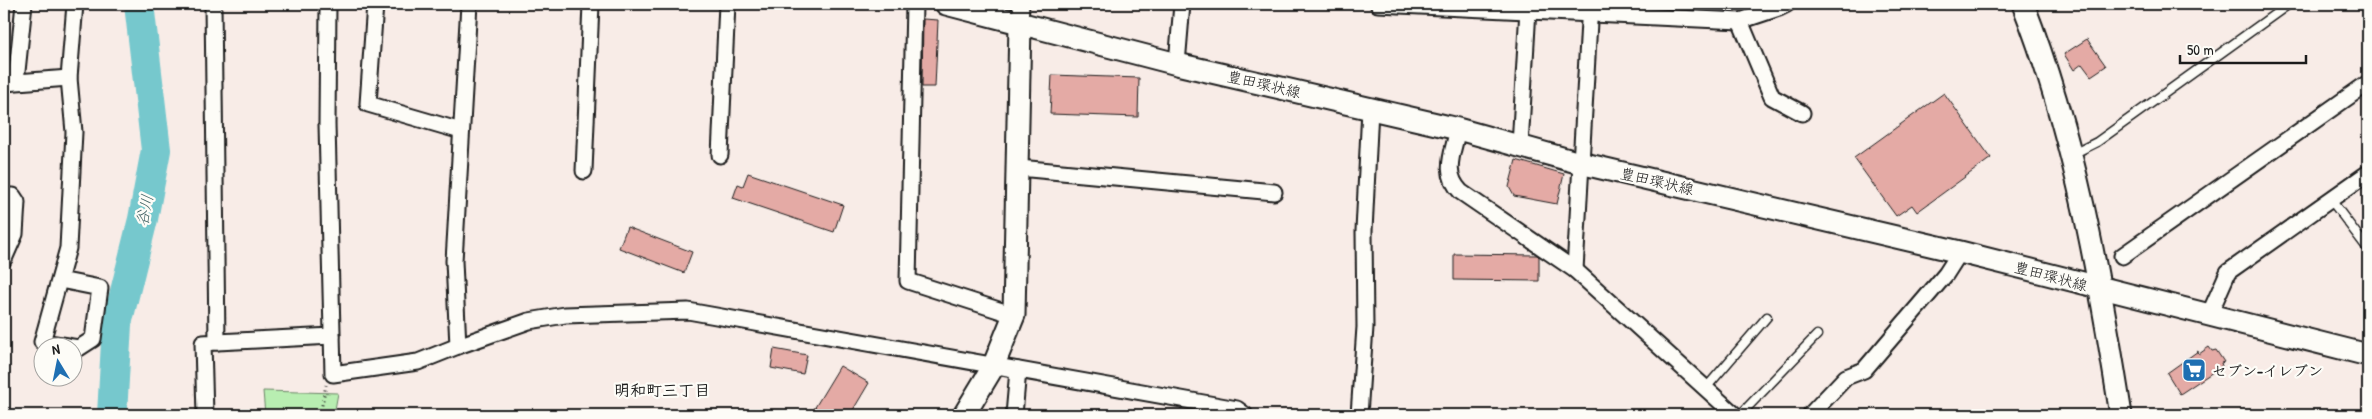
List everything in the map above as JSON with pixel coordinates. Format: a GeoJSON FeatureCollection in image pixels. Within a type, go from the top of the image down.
{"type":"FeatureCollection","features":[{"type":"Feature","properties":{"kind":"main road","name":"豊田環状線"},"geometry":{"type":"LineString","coordinates":[[946,4],[1021,14],[1177,64],[1458,130],[1580,163],[1960,252],[2368,355]]}},
{"type":"Feature","properties":{"kind":"main road"},"geometry":{"type":"LineString","coordinates":[[2023,4],[2051,83],[2071,155],[2101,289],[2121,415]]}},
{"type":"Feature","properties":{"kind":"main road"},"geometry":{"type":"LineString","coordinates":[[964,415],[993,367],[1014,315],[1019,168],[1021,14]]}},
{"type":"Feature","properties":{"kind":"street"},"geometry":{"type":"LineString","coordinates":[[24,4],[10,82],[69,78]]}},
{"type":"Feature","properties":{"kind":"street"},"geometry":{"type":"LineString","coordinates":[[44,336],[68,248],[74,132],[69,78],[76,4]]}},
{"type":"Feature","properties":{"kind":"street"},"geometry":{"type":"LineString","coordinates":[[213,4],[217,342]]}},
{"type":"Feature","properties":{"kind":"street"},"geometry":{"type":"LineString","coordinates":[[328,4],[327,124],[333,374],[418,362],[529,320],[556,316],[688,312],[1237,409],[1245,415]]}},
{"type":"Feature","properties":{"kind":"street"},"geometry":{"type":"LineString","coordinates":[[375,4],[368,104],[461,131]]}},
{"type":"Feature","properties":{"kind":"street"},"geometry":{"type":"LineString","coordinates":[[458,346],[454,261],[469,4]]}},
{"type":"Feature","properties":{"kind":"street"},"geometry":{"type":"LineString","coordinates":[[584,171],[591,4]]}},
{"type":"Feature","properties":{"kind":"street"},"geometry":{"type":"LineString","coordinates":[[720,155],[727,4]]}},
{"type":"Feature","properties":{"kind":"street"},"geometry":{"type":"LineString","coordinates":[[914,4],[908,281],[1014,315]]}},
{"type":"Feature","properties":{"kind":"street"},"geometry":{"type":"LineString","coordinates":[[1177,64],[1182,4]]}},
{"type":"Feature","properties":{"kind":"street"},"geometry":{"type":"LineString","coordinates":[[1378,4],[1511,6],[1528,10],[1589,8],[1740,21],[1787,4]]}},
{"type":"Feature","properties":{"kind":"street"},"geometry":{"type":"LineString","coordinates":[[1575,270],[1589,8]]}},
{"type":"Feature","properties":{"kind":"street"},"geometry":{"type":"LineString","coordinates":[[1520,146],[1528,10]]}},
{"type":"Feature","properties":{"kind":"street"},"geometry":{"type":"LineString","coordinates":[[1740,21],[1772,97],[1802,113]]}},
{"type":"Feature","properties":{"kind":"street"},"geometry":{"type":"LineString","coordinates":[[2122,256],[2368,83]]}},
{"type":"Feature","properties":{"kind":"street"},"geometry":{"type":"LineString","coordinates":[[1359,415],[1365,327],[1364,231],[1370,109]]}},
{"type":"Feature","properties":{"kind":"street"},"geometry":{"type":"LineString","coordinates":[[1458,130],[1449,170],[1451,183],[1461,192],[1575,270],[1735,415]]}},
{"type":"Feature","properties":{"kind":"street"},"geometry":{"type":"LineString","coordinates":[[1019,168],[1274,192]]}},
{"type":"Feature","properties":{"kind":"street"},"geometry":{"type":"LineString","coordinates":[[2209,315],[2228,272],[2368,173]]}},
{"type":"Feature","properties":{"kind":"street"},"geometry":{"type":"LineString","coordinates":[[4,196],[13,196],[17,202],[15,234],[4,259]]}},
{"type":"Feature","properties":{"kind":"street"},"geometry":{"type":"LineString","coordinates":[[1810,415],[1846,377],[1864,370],[1946,274],[1960,252]]}},
{"type":"Feature","properties":{"kind":"street"},"geometry":{"type":"LineString","coordinates":[[60,280],[100,288],[93,339],[82,346]]}},
{"type":"Feature","properties":{"kind":"street"},"geometry":{"type":"LineString","coordinates":[[204,415],[203,343],[332,336]]}},
{"type":"Feature","properties":{"kind":"street"},"geometry":{"type":"LineString","coordinates":[[1014,415],[1018,370]]}},
{"type":"Feature","properties":{"kind":"lane"},"geometry":{"type":"LineString","coordinates":[[2071,155],[2097,142],[2289,4]]}},
{"type":"Feature","properties":{"kind":"lane"},"geometry":{"type":"LineString","coordinates":[[2331,200],[2368,249]]}},
{"type":"Feature","properties":{"kind":"lane"},"geometry":{"type":"LineString","coordinates":[[1706,388],[1767,317]]}},
{"type":"Feature","properties":{"kind":"lane"},"geometry":{"type":"LineString","coordinates":[[1740,415],[1817,335]]}},
{"type":"Feature","properties":{"kind":"path"},"geometry":{"type":"LineString","coordinates":[[320,415],[324,389],[333,374]]}},
{"type":"Feature","properties":{"kind":"green space"},"geometry":{"type":"Polygon","coordinates":[[[263,391],[338,393],[334,415],[265,415],[263,391]]]}},
{"type":"Feature","properties":{"kind":"building"},"geometry":{"type":"Polygon","coordinates":[[[923,19],[938,20],[935,87],[922,87],[923,19]]]}},
{"type":"Feature","properties":{"kind":"building"},"geometry":{"type":"Polygon","coordinates":[[[2087,39],[2106,66],[2091,76],[2082,64],[2074,70],[2064,54],[2087,39]]]}},
{"type":"Feature","properties":{"kind":"building"},"geometry":{"type":"Polygon","coordinates":[[[1052,75],[1139,78],[1138,117],[1050,114],[1052,75]]]}},
{"type":"Feature","properties":{"kind":"building"},"geometry":{"type":"Polygon","coordinates":[[[1944,93],[1991,158],[1917,212],[1912,205],[1896,216],[1854,158],[1944,93]]]}},
{"type":"Feature","properties":{"kind":"building"},"geometry":{"type":"Polygon","coordinates":[[[1516,160],[1564,174],[1557,204],[1514,196],[1509,187],[1516,160]]]}},
{"type":"Feature","properties":{"kind":"building"},"geometry":{"type":"Polygon","coordinates":[[[748,173],[843,205],[834,232],[733,198],[738,184],[743,186],[748,173]]]}},
{"type":"Feature","properties":{"kind":"building"},"geometry":{"type":"Polygon","coordinates":[[[627,227],[692,252],[684,273],[619,248],[627,227]]]}},
{"type":"Feature","properties":{"kind":"building"},"geometry":{"type":"Polygon","coordinates":[[[1454,254],[1537,255],[1539,257],[1539,281],[1454,280],[1454,254]]]}},
{"type":"Feature","properties":{"kind":"building","name":"セブン-イレブン"},"geometry":{"type":"Polygon","coordinates":[[[2209,347],[2212,351],[2216,350],[2224,362],[2221,363],[2222,366],[2180,394],[2167,373],[2198,351],[2199,354],[2209,347]]]}},
{"type":"Feature","properties":{"kind":"building"},"geometry":{"type":"Polygon","coordinates":[[[774,349],[807,355],[803,374],[771,368],[774,349]]]}},
{"type":"Feature","properties":{"kind":"building"},"geometry":{"type":"Polygon","coordinates":[[[840,366],[869,383],[850,415],[825,415],[814,409],[840,366]]]}},
{"type":"Feature","properties":{"kind":"waterway","name":"谷川"},"geometry":{"type":"LineString","coordinates":[[112,415],[117,324],[143,219],[156,150],[139,4]]}},
{"type":"Feature","properties":{"kind":"place","name":"セブン-イレブン"},"geometry":{"type":"Point","coordinates":[2194,370]}},
{"type":"Feature","properties":{"kind":"district","name":"明和町三丁目"},"geometry":{"type":"Point","coordinates":[662,390]}}]}
